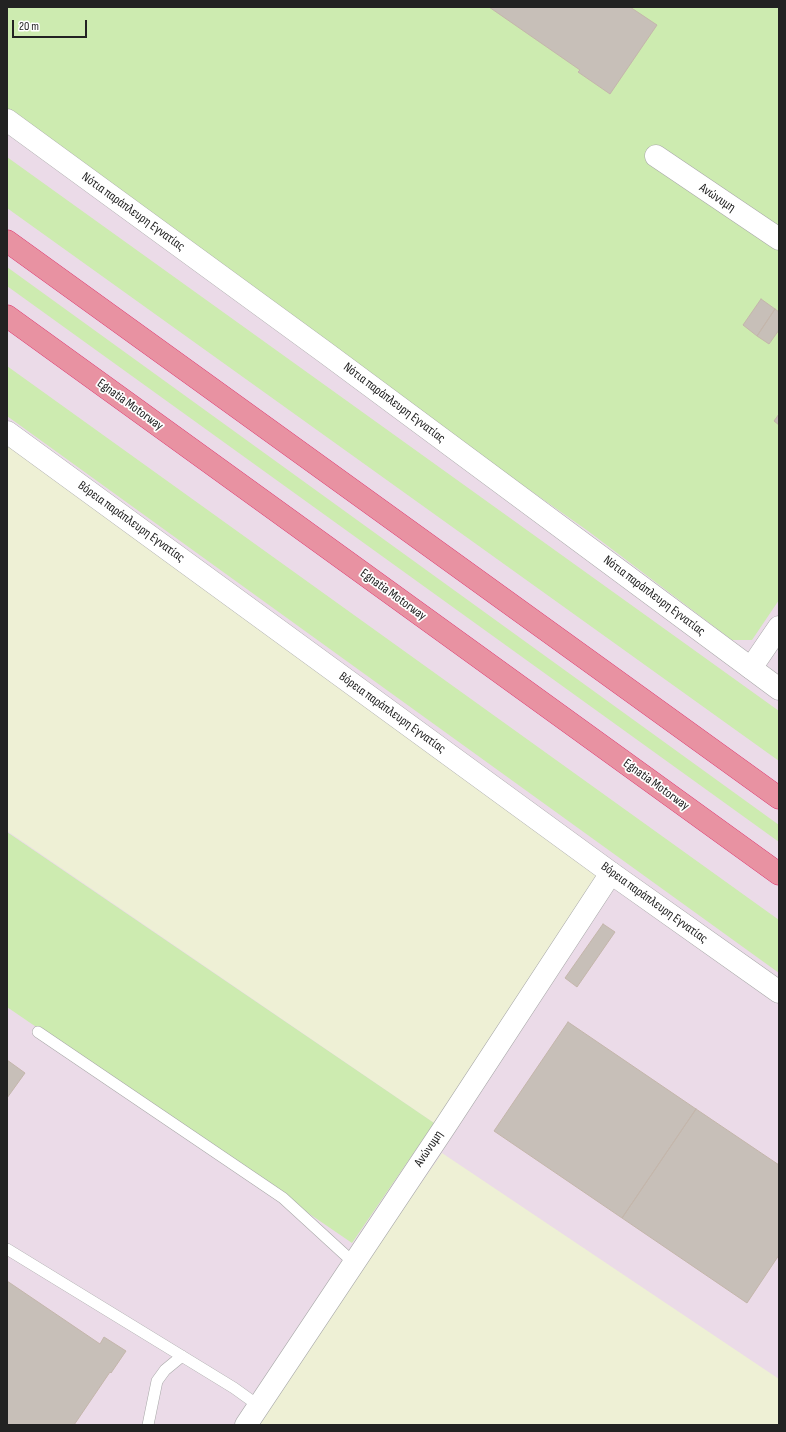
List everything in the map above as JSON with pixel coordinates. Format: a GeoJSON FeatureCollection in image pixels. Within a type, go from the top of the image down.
{"type":"FeatureCollection","features":[{"type":"Feature","properties":{"kind":"highway"},"geometry":{"type":"LineString","coordinates":[[7,241],[779,798]]}},
{"type":"Feature","properties":{"kind":"highway","name":"Egnatia Motorway"},"geometry":{"type":"LineString","coordinates":[[7,316],[779,874]]}},
{"type":"Feature","properties":{"kind":"street","name":"Νότια παράπλευρη Εγνατίας"},"geometry":{"type":"LineString","coordinates":[[7,120],[326,353],[779,689]]}},
{"type":"Feature","properties":{"kind":"street","name":"Ανώνυμη"},"geometry":{"type":"LineString","coordinates":[[656,156],[779,239]]}},
{"type":"Feature","properties":{"kind":"street","name":"Βόρεια παράπλευρη Εγνατίας"},"geometry":{"type":"LineString","coordinates":[[7,432],[611,873],[779,992]]}},
{"type":"Feature","properties":{"kind":"street"},"geometry":{"type":"LineString","coordinates":[[751,668],[779,627]]}},
{"type":"Feature","properties":{"kind":"street","name":"Ανώνυμη"},"geometry":{"type":"LineString","coordinates":[[246,1425],[446,1125],[611,873]]}},
{"type":"Feature","properties":{"kind":"lane"},"geometry":{"type":"LineString","coordinates":[[38,1032],[283,1198],[354,1263]]}},
{"type":"Feature","properties":{"kind":"lane"},"geometry":{"type":"LineString","coordinates":[[7,1249],[234,1388],[259,1406]]}},
{"type":"Feature","properties":{"kind":"lane"},"geometry":{"type":"LineString","coordinates":[[148,1425],[157,1381],[164,1370],[182,1356]]}},
{"type":"Feature","properties":{"kind":"shaded area"},"geometry":{"type":"Polygon","coordinates":[[[7,7],[779,7],[779,1425],[7,1425],[7,7]]]}},
{"type":"Feature","properties":{"kind":"green space"},"geometry":{"type":"Polygon","coordinates":[[[7,7],[779,7],[779,600],[752,640],[732,640],[588,531],[389,391],[7,114],[7,7]]]}},
{"type":"Feature","properties":{"kind":"green space"},"geometry":{"type":"Polygon","coordinates":[[[7,157],[779,711],[779,761],[7,208],[7,157]]]}},
{"type":"Feature","properties":{"kind":"green space"},"geometry":{"type":"Polygon","coordinates":[[[7,267],[779,825],[779,842],[7,286],[7,267]]]}},
{"type":"Feature","properties":{"kind":"green space"},"geometry":{"type":"Polygon","coordinates":[[[7,366],[779,920],[779,973],[7,416],[7,366]]]}},
{"type":"Feature","properties":{"kind":"green space"},"geometry":{"type":"Polygon","coordinates":[[[7,432],[611,873],[434,1123],[7,831],[7,432]]]}},
{"type":"Feature","properties":{"kind":"green space"},"geometry":{"type":"Polygon","coordinates":[[[7,832],[434,1123],[352,1243],[7,1007],[7,832]]]}},
{"type":"Feature","properties":{"kind":"green space"},"geometry":{"type":"Polygon","coordinates":[[[442,1153],[779,1379],[779,1425],[253,1425],[442,1153]]]}},
{"type":"Feature","properties":{"kind":"building"},"geometry":{"type":"Polygon","coordinates":[[[489,7],[630,7],[657,25],[610,94],[578,72],[580,70],[489,7]]]}},
{"type":"Feature","properties":{"kind":"building"},"geometry":{"type":"Polygon","coordinates":[[[761,299],[775,309],[757,336],[743,325],[761,299]]]}},
{"type":"Feature","properties":{"kind":"building"},"geometry":{"type":"Polygon","coordinates":[[[775,309],[779,312],[779,330],[769,344],[757,336],[775,309]]]}},
{"type":"Feature","properties":{"kind":"building"},"geometry":{"type":"Polygon","coordinates":[[[779,414],[779,425],[774,421],[779,414]]]}},
{"type":"Feature","properties":{"kind":"building"},"geometry":{"type":"Polygon","coordinates":[[[603,924],[615,932],[577,987],[565,978],[603,924]]]}},
{"type":"Feature","properties":{"kind":"building"},"geometry":{"type":"Polygon","coordinates":[[[568,1022],[696,1109],[622,1218],[494,1131],[568,1022]]]}},
{"type":"Feature","properties":{"kind":"building"},"geometry":{"type":"Polygon","coordinates":[[[7,1060],[25,1073],[7,1098],[7,1060]]]}},
{"type":"Feature","properties":{"kind":"building"},"geometry":{"type":"Polygon","coordinates":[[[696,1109],[779,1165],[779,1255],[747,1303],[622,1218],[696,1109]]]}},
{"type":"Feature","properties":{"kind":"building"},"geometry":{"type":"Polygon","coordinates":[[[7,1281],[100,1344],[104,1337],[126,1351],[74,1425],[7,1425],[7,1281]]]}}]}
